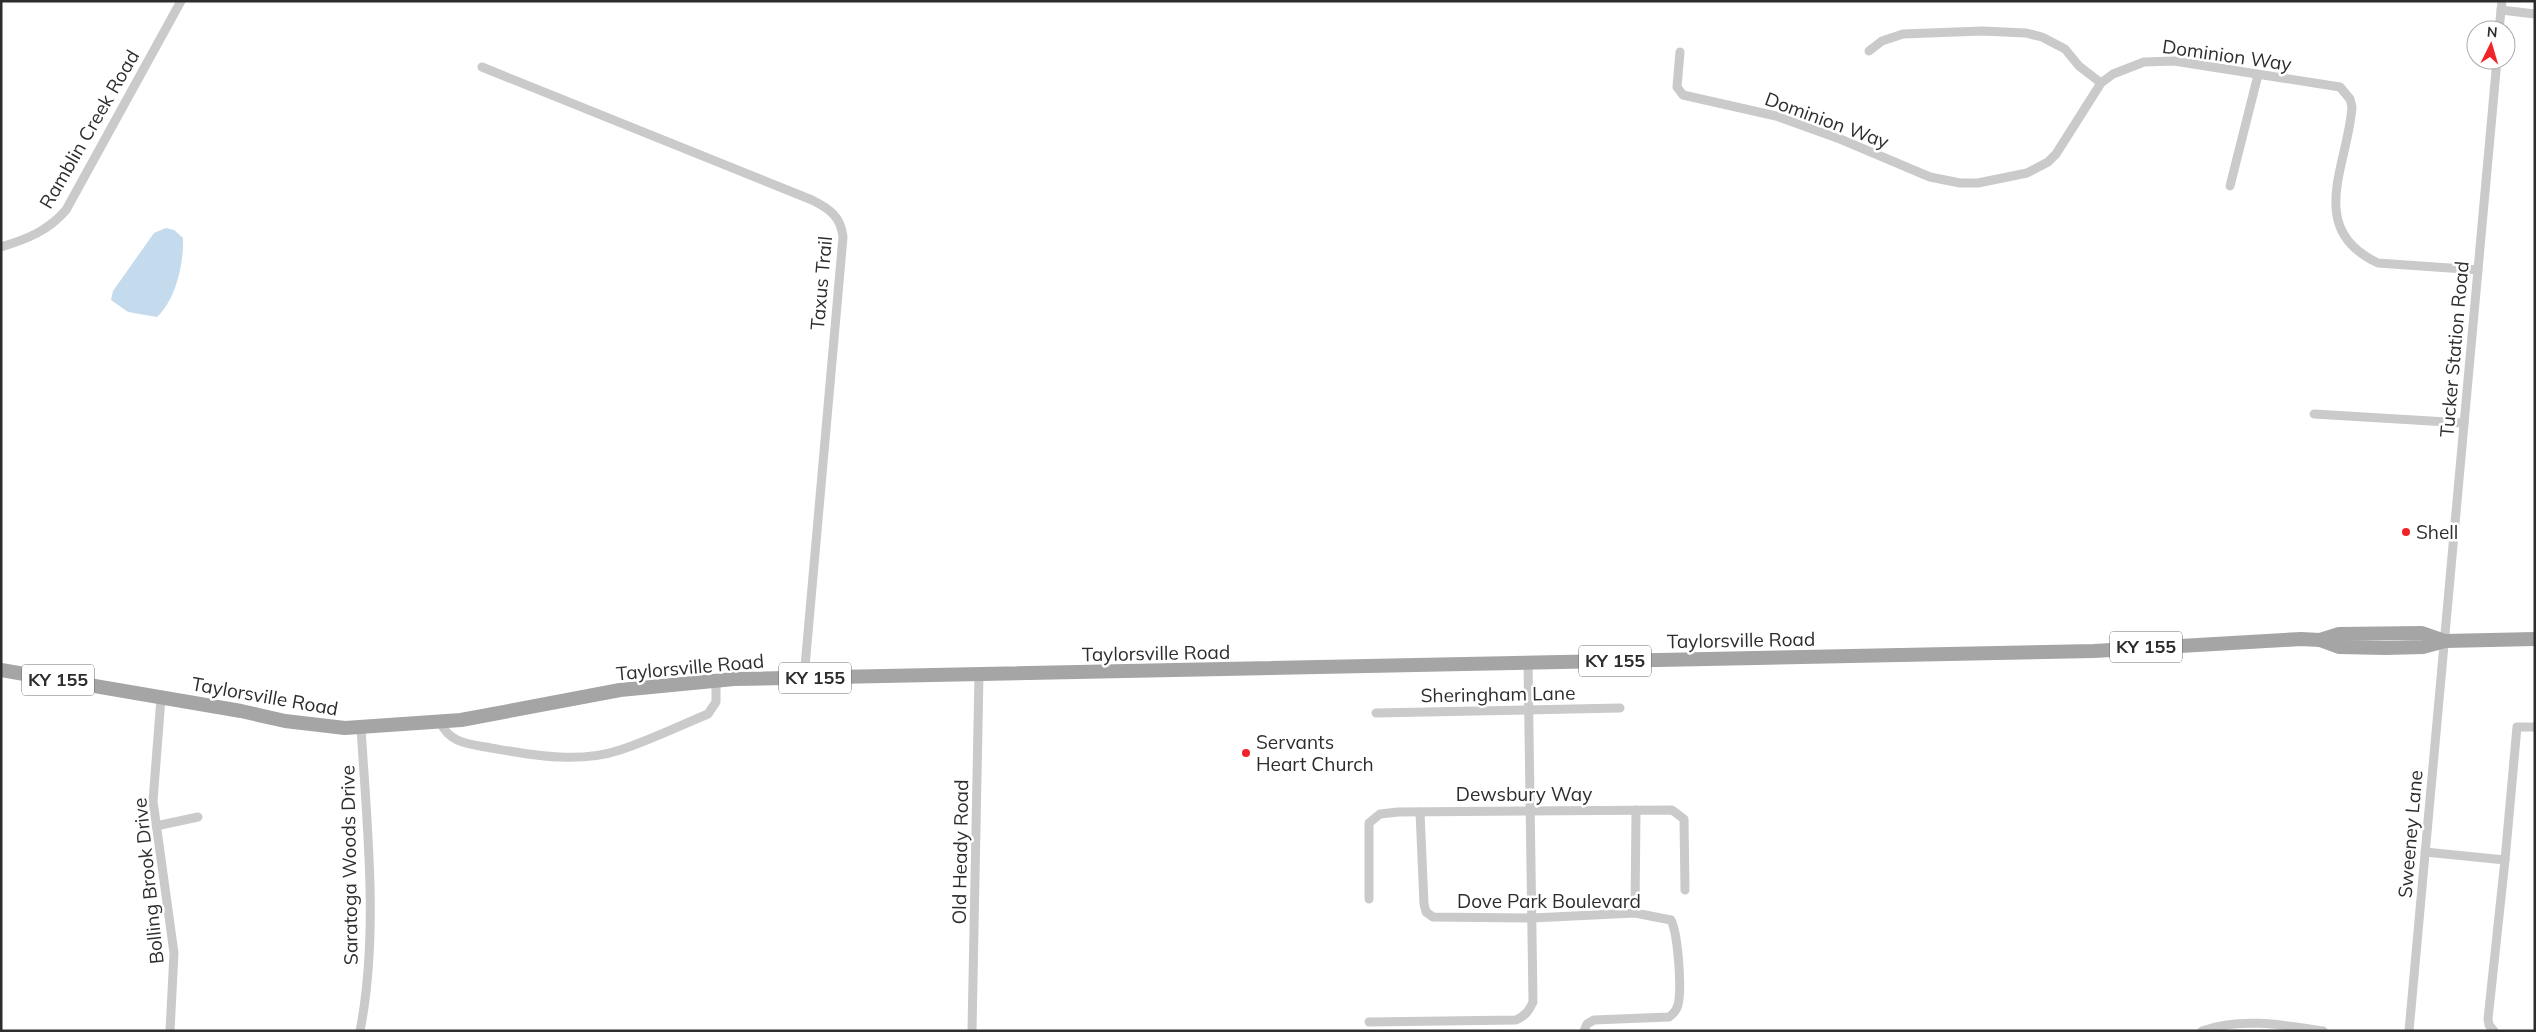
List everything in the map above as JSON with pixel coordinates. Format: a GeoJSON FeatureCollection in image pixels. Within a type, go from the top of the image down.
{"type":"FeatureCollection","features":[{"type":"Feature","properties":{"kind":"main road","name":"Taylorsville Road"},"geometry":{"type":"LineString","coordinates":[[1,670],[242,711],[284,721],[326,727],[361,728],[488,716],[620,690],[716,680],[2094,651],[2198,644],[2320,640],[2339,634],[2422,633],[2445,641],[2535,639]]}},
{"type":"Feature","properties":{"kind":"street","name":"Ramblin Creek Road"},"geometry":{"type":"LineString","coordinates":[[1,247],[43,231],[51,226],[66,210],[181,1]]}},
{"type":"Feature","properties":{"kind":"street"},"geometry":{"type":"LineString","coordinates":[[2500,20],[2502,6],[2535,14]]}},
{"type":"Feature","properties":{"kind":"street"},"geometry":{"type":"LineString","coordinates":[[1869,50],[1887,39],[1903,34],[1991,30],[2026,33],[2042,37],[2065,49],[2079,66],[2100,84]]}},
{"type":"Feature","properties":{"kind":"street","name":"Dominion Way"},"geometry":{"type":"LineString","coordinates":[[1680,52],[1676,87],[1682,96],[1776,116],[1840,139],[1930,177],[1960,183],[2001,180],[2027,173],[2043,166],[2056,154],[2100,84],[2128,67],[2160,60],[2340,87],[2350,99],[2351,116],[2334,206],[2338,226],[2352,244],[2369,259],[2378,263],[2478,270]]}},
{"type":"Feature","properties":{"kind":"street","name":"Taxus Trail"},"geometry":{"type":"LineString","coordinates":[[482,67],[812,200],[830,209],[839,219],[843,237],[804,678]]}},
{"type":"Feature","properties":{"kind":"street","name":"Tucker Station Road"},"geometry":{"type":"LineString","coordinates":[[2445,641],[2496,70]]}},
{"type":"Feature","properties":{"kind":"street"},"geometry":{"type":"LineString","coordinates":[[2230,186],[2258,75]]}},
{"type":"Feature","properties":{"kind":"street"},"geometry":{"type":"LineString","coordinates":[[2314,414],[2464,423]]}},
{"type":"Feature","properties":{"kind":"street","name":"Sweeney Lane"},"geometry":{"type":"LineString","coordinates":[[2408,1031],[2445,641]]}},
{"type":"Feature","properties":{"kind":"street"},"geometry":{"type":"LineString","coordinates":[[1369,1022],[1508,1020],[1525,1016],[1533,1002],[1528,663]]}},
{"type":"Feature","properties":{"kind":"street","name":"Old Heady Road"},"geometry":{"type":"LineString","coordinates":[[972,1031],[979,675]]}},
{"type":"Feature","properties":{"kind":"street"},"geometry":{"type":"LineString","coordinates":[[440,722],[449,736],[462,743],[545,756],[590,756],[619,750],[708,714],[716,702],[716,680]]}},
{"type":"Feature","properties":{"kind":"street","name":"Bolling Brook Drive"},"geometry":{"type":"LineString","coordinates":[[161,698],[153,801],[174,953],[170,1031]]}},
{"type":"Feature","properties":{"kind":"street","name":"Sheringham Lane"},"geometry":{"type":"LineString","coordinates":[[1376,713],[1620,708]]}},
{"type":"Feature","properties":{"kind":"street"},"geometry":{"type":"LineString","coordinates":[[2494,1031],[2489,1025],[2488,1019],[2517,727],[2535,727]]}},
{"type":"Feature","properties":{"kind":"street","name":"Saratoga Woods Drive"},"geometry":{"type":"LineString","coordinates":[[360,1031],[366,991],[370,918],[361,728]]}},
{"type":"Feature","properties":{"kind":"street"},"geometry":{"type":"LineString","coordinates":[[1635,913],[1636,810]]}},
{"type":"Feature","properties":{"kind":"street","name":"Dewsbury Way"},"geometry":{"type":"LineString","coordinates":[[1369,899],[1369,823],[1380,814],[1420,812],[1672,810],[1684,818],[1685,890]]}},
{"type":"Feature","properties":{"kind":"street","name":"Dove Park Boulevard"},"geometry":{"type":"LineString","coordinates":[[1420,812],[1424,904],[1426,912],[1433,917],[1532,918],[1635,913],[1671,920],[1676,930],[1679,1002],[1675,1011],[1669,1017],[1594,1020],[1587,1024],[1584,1031]]}},
{"type":"Feature","properties":{"kind":"street"},"geometry":{"type":"LineString","coordinates":[[156,826],[198,817]]}},
{"type":"Feature","properties":{"kind":"street"},"geometry":{"type":"LineString","coordinates":[[2425,852],[2504,860]]}},
{"type":"Feature","properties":{"kind":"street"},"geometry":{"type":"LineString","coordinates":[[2202,1031],[2218,1026],[2247,1023],[2323,1031]]}},
{"type":"Feature","properties":{"kind":"water"},"geometry":{"type":"Polygon","coordinates":[[[166,228],[174,230],[183,238],[182,258],[174,291],[157,317],[128,312],[111,300],[113,291],[154,233],[166,228]]]}},
{"type":"Feature","properties":{"kind":"place","name":"Shell"},"geometry":{"type":"Point","coordinates":[2406,532]}},
{"type":"Feature","properties":{"kind":"place","name":"Servants Heart Church"},"geometry":{"type":"Point","coordinates":[1246,753]}}]}
